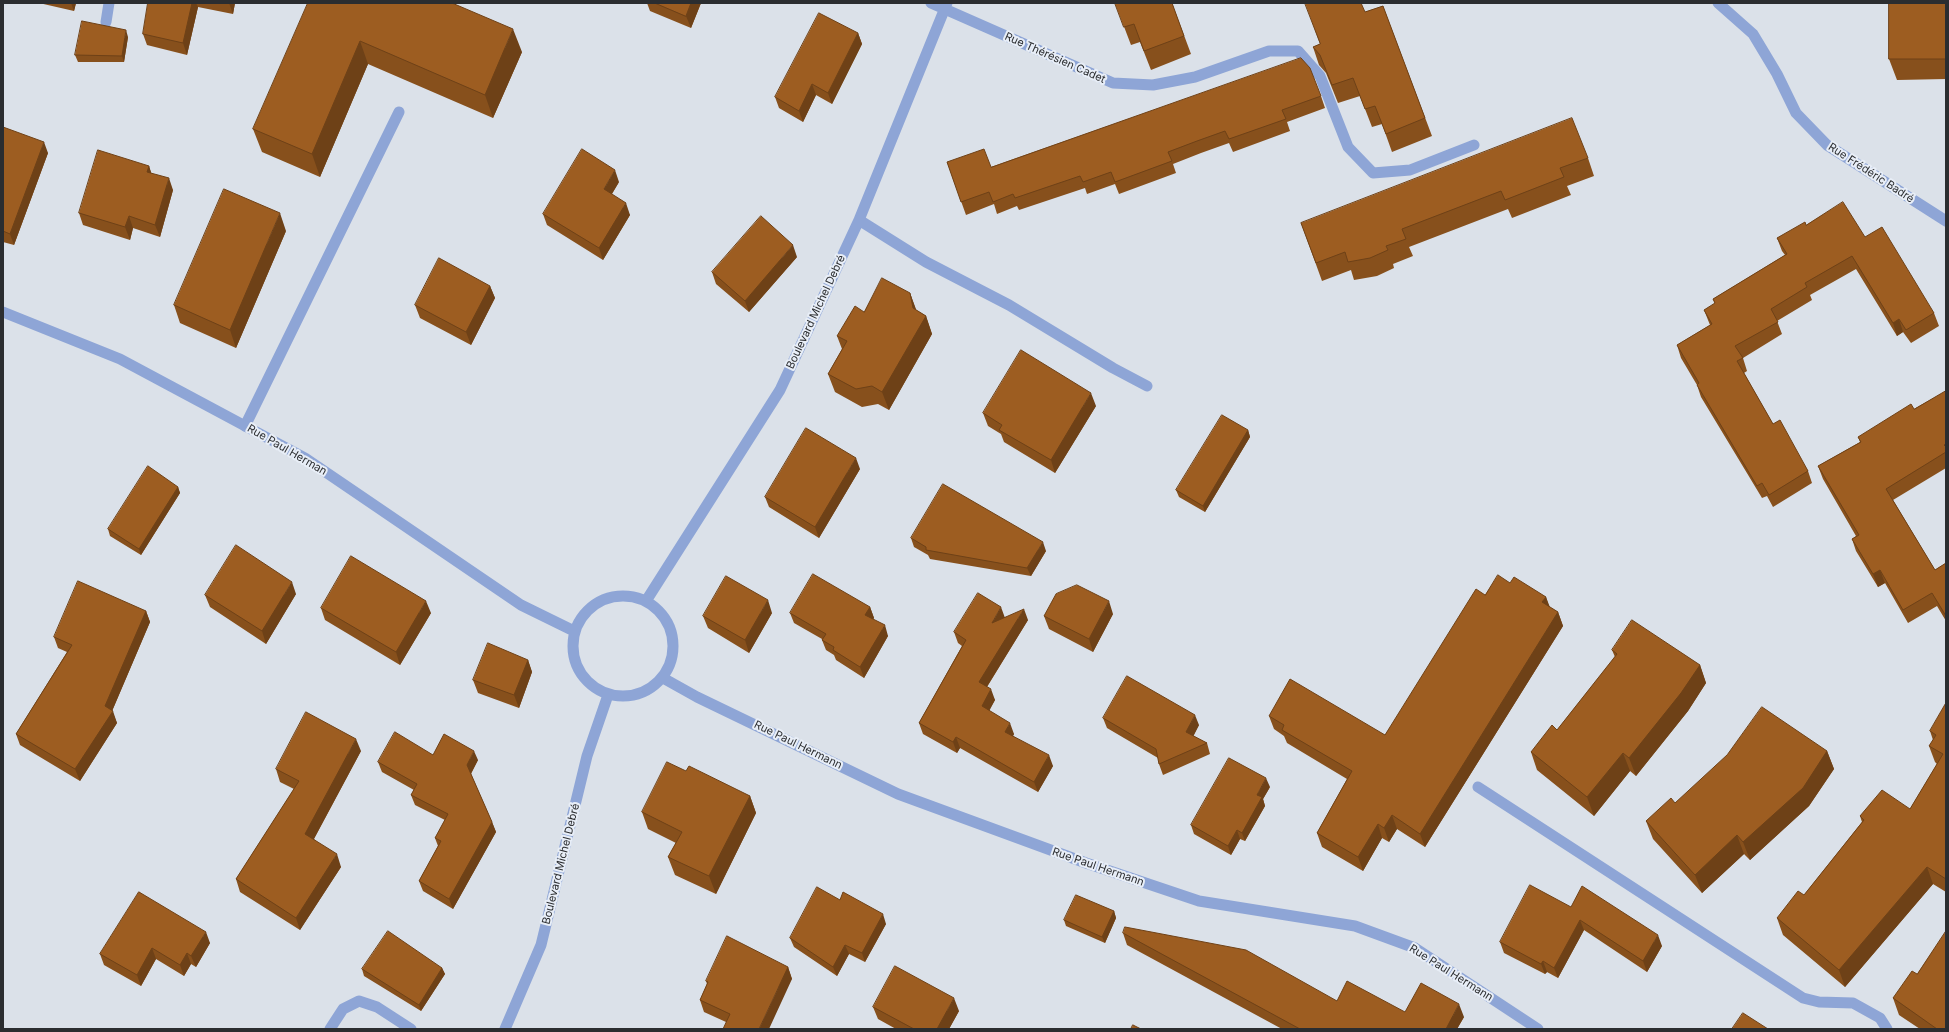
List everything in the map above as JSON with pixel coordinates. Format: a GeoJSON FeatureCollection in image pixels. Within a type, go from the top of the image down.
{"type":"FeatureCollection","features":[{"type":"Feature","properties":{"kind":"street"},"geometry":{"type":"LineString","coordinates":[[106,22],[109,3]]}},
{"type":"Feature","properties":{"kind":"street"},"geometry":{"type":"LineString","coordinates":[[932,3],[946,6]]}},
{"type":"Feature","properties":{"kind":"street","name":"Rue Frédéric Badré"},"geometry":{"type":"LineString","coordinates":[[1718,3],[1753,34],[1777,74],[1796,113],[1826,145],[1946,221]]}},
{"type":"Feature","properties":{"kind":"street","name":"Rue Thérésien Cadet"},"geometry":{"type":"LineString","coordinates":[[946,6],[1113,83],[1153,85],[1195,77],[1269,51],[1298,51],[1320,76],[1348,147],[1373,173],[1410,170],[1474,145]]}},
{"type":"Feature","properties":{"kind":"street","name":"Boulevard Michel Debré"},"geometry":{"type":"LineString","coordinates":[[646,601],[780,390],[859,220],[946,6]]}},
{"type":"Feature","properties":{"kind":"street"},"geometry":{"type":"LineString","coordinates":[[245,426],[399,112]]}},
{"type":"Feature","properties":{"kind":"street"},"geometry":{"type":"LineString","coordinates":[[859,220],[926,262],[1009,305],[1113,368],[1146,386]]}},
{"type":"Feature","properties":{"kind":"street","name":"Rue Paul Herman"},"geometry":{"type":"LineString","coordinates":[[3,312],[120,359],[305,458],[521,605],[574,631]]}},
{"type":"Feature","properties":{"kind":"street"},"geometry":{"type":"LineString","coordinates":[[625,595],[646,601],[663,615],[672,635],[672,657],[663,678],[651,688],[638,695],[623,697],[608,695],[590,685],[578,670],[572,651],[574,631],[585,612],[603,599],[625,595]]}},
{"type":"Feature","properties":{"kind":"street","name":"Rue Paul Hermann"},"geometry":{"type":"LineString","coordinates":[[663,678],[697,697],[898,794],[1086,863],[1199,901],[1355,926],[1415,948],[1538,1029]]}},
{"type":"Feature","properties":{"kind":"street","name":"Boulevard Michel Debré"},"geometry":{"type":"LineString","coordinates":[[505,1029],[542,944],[587,756],[608,695]]}},
{"type":"Feature","properties":{"kind":"street"},"geometry":{"type":"LineString","coordinates":[[1478,787],[1802,998],[1819,1002],[1853,1003],[1880,1018],[1887,1029]]}},
{"type":"Feature","properties":{"kind":"street"},"geometry":{"type":"LineString","coordinates":[[330,1029],[343,1008],[359,1001],[377,1008],[411,1029]]}},
{"type":"Feature","properties":{"kind":"building"},"geometry":{"type":"Polygon","coordinates":[[[148,3],[192,3],[183,43],[143,34],[148,3]]]}},
{"type":"Feature","properties":{"kind":"building"},"geometry":{"type":"Polygon","coordinates":[[[308,3],[452,3],[513,29],[485,95],[360,41],[312,154],[253,129],[308,3]]]}},
{"type":"Feature","properties":{"kind":"building"},"geometry":{"type":"Polygon","coordinates":[[[655,3],[691,3],[686,16],[655,3]]]}},
{"type":"Feature","properties":{"kind":"building"},"geometry":{"type":"Polygon","coordinates":[[[1115,3],[1172,3],[1184,36],[1144,51],[1134,24],[1124,27],[1115,3]]]}},
{"type":"Feature","properties":{"kind":"building"},"geometry":{"type":"Polygon","coordinates":[[[1305,3],[1361,3],[1365,12],[1383,6],[1425,118],[1386,134],[1375,106],[1365,109],[1353,78],[1332,85],[1320,55],[1313,47],[1320,44],[1305,3]]]}},
{"type":"Feature","properties":{"kind":"building"},"geometry":{"type":"Polygon","coordinates":[[[1889,3],[1946,3],[1946,59],[1889,59],[1889,3]]]}},
{"type":"Feature","properties":{"kind":"building"},"geometry":{"type":"Polygon","coordinates":[[[819,13],[858,33],[828,93],[812,84],[799,111],[775,97],[819,13]]]}},
{"type":"Feature","properties":{"kind":"building"},"geometry":{"type":"Polygon","coordinates":[[[82,21],[126,30],[122,56],[75,55],[82,21]]]}},
{"type":"Feature","properties":{"kind":"building"},"geometry":{"type":"Polygon","coordinates":[[[1301,58],[1310,68],[1321,96],[1282,110],[1286,119],[1229,139],[1225,131],[1197,141],[1168,152],[1172,161],[1115,182],[1111,172],[1083,182],[1080,176],[1015,198],[1013,194],[993,202],[989,192],[961,202],[947,162],[984,149],[991,167],[1301,58]]]}},
{"type":"Feature","properties":{"kind":"building"},"geometry":{"type":"Polygon","coordinates":[[[1572,118],[1588,158],[1560,168],[1564,177],[1505,200],[1501,191],[1402,229],[1406,239],[1386,246],[1388,250],[1370,258],[1348,262],[1345,252],[1316,263],[1301,223],[1572,118]]]}},
{"type":"Feature","properties":{"kind":"building"},"geometry":{"type":"Polygon","coordinates":[[[3,127],[44,142],[10,234],[3,231],[3,127]]]}},
{"type":"Feature","properties":{"kind":"building"},"geometry":{"type":"Polygon","coordinates":[[[582,149],[615,170],[604,189],[626,203],[599,248],[543,214],[582,149]]]}},
{"type":"Feature","properties":{"kind":"building"},"geometry":{"type":"Polygon","coordinates":[[[98,150],[149,166],[147,172],[169,178],[155,225],[129,216],[125,227],[79,213],[98,150]]]}},
{"type":"Feature","properties":{"kind":"building"},"geometry":{"type":"Polygon","coordinates":[[[224,189],[280,213],[230,330],[174,305],[224,189]]]}},
{"type":"Feature","properties":{"kind":"building"},"geometry":{"type":"Polygon","coordinates":[[[1843,202],[1865,237],[1882,227],[1934,313],[1906,330],[1899,319],[1893,323],[1852,256],[1805,283],[1807,287],[1771,309],[1778,322],[1735,346],[1743,358],[1737,361],[1773,424],[1780,420],[1808,471],[1769,495],[1762,483],[1757,486],[1697,385],[1699,383],[1677,345],[1712,324],[1704,310],[1715,303],[1713,299],[1787,254],[1777,238],[1805,222],[1806,225],[1843,202]]]}},
{"type":"Feature","properties":{"kind":"building"},"geometry":{"type":"Polygon","coordinates":[[[761,216],[793,245],[745,301],[712,272],[761,216]]]}},
{"type":"Feature","properties":{"kind":"building"},"geometry":{"type":"Polygon","coordinates":[[[439,258],[490,286],[466,332],[415,305],[439,258]]]}},
{"type":"Feature","properties":{"kind":"building"},"geometry":{"type":"Polygon","coordinates":[[[882,278],[910,293],[913,308],[926,316],[882,392],[872,386],[856,389],[828,374],[847,341],[837,336],[855,306],[864,312],[882,278]]]}},
{"type":"Feature","properties":{"kind":"building"},"geometry":{"type":"Polygon","coordinates":[[[1021,350],[1091,393],[1051,460],[999,430],[1002,425],[983,413],[1021,350]]]}},
{"type":"Feature","properties":{"kind":"building"},"geometry":{"type":"Polygon","coordinates":[[[1946,391],[1946,444],[1944,445],[1946,447],[1946,452],[1886,489],[1935,570],[1946,563],[1946,616],[1932,593],[1903,610],[1880,570],[1873,574],[1852,539],[1859,535],[1818,466],[1861,442],[1858,437],[1911,404],[1914,409],[1946,391]]]}},
{"type":"Feature","properties":{"kind":"building"},"geometry":{"type":"Polygon","coordinates":[[[1222,415],[1248,430],[1203,506],[1176,490],[1222,415]]]}},
{"type":"Feature","properties":{"kind":"building"},"geometry":{"type":"Polygon","coordinates":[[[806,428],[856,458],[815,527],[765,497],[806,428]]]}},
{"type":"Feature","properties":{"kind":"building"},"geometry":{"type":"Polygon","coordinates":[[[148,466],[178,487],[139,549],[108,529],[148,466]]]}},
{"type":"Feature","properties":{"kind":"building"},"geometry":{"type":"Polygon","coordinates":[[[943,484],[1043,542],[1027,568],[926,550],[926,547],[911,538],[943,484]]]}},
{"type":"Feature","properties":{"kind":"building"},"geometry":{"type":"Polygon","coordinates":[[[236,545],[292,582],[262,631],[205,595],[236,545]]]}},
{"type":"Feature","properties":{"kind":"building"},"geometry":{"type":"Polygon","coordinates":[[[351,556],[426,601],[396,652],[321,608],[351,556]]]}},
{"type":"Feature","properties":{"kind":"building"},"geometry":{"type":"Polygon","coordinates":[[[813,574],[870,607],[865,615],[885,625],[860,667],[833,650],[834,647],[822,640],[826,634],[790,613],[813,574]]]}},
{"type":"Feature","properties":{"kind":"building"},"geometry":{"type":"Polygon","coordinates":[[[1498,575],[1510,583],[1514,577],[1546,597],[1542,602],[1558,612],[1420,834],[1392,815],[1384,828],[1378,824],[1358,857],[1317,833],[1352,771],[1282,730],[1284,725],[1269,716],[1290,679],[1385,735],[1476,589],[1485,595],[1498,575]]]}},
{"type":"Feature","properties":{"kind":"building"},"geometry":{"type":"Polygon","coordinates":[[[726,576],[768,600],[745,640],[703,616],[726,576]]]}},
{"type":"Feature","properties":{"kind":"building"},"geometry":{"type":"Polygon","coordinates":[[[78,581],[146,611],[105,706],[113,711],[75,769],[16,734],[72,645],[54,637],[78,581]]]}},
{"type":"Feature","properties":{"kind":"building"},"geometry":{"type":"Polygon","coordinates":[[[1077,585],[1109,601],[1089,639],[1044,616],[1056,594],[1077,585]]]}},
{"type":"Feature","properties":{"kind":"building"},"geometry":{"type":"Polygon","coordinates":[[[978,593],[1001,607],[992,623],[1024,609],[979,682],[991,689],[982,706],[1010,723],[1005,732],[1049,755],[1034,782],[956,737],[953,742],[919,723],[966,640],[954,632],[978,593]]]}},
{"type":"Feature","properties":{"kind":"building"},"geometry":{"type":"Polygon","coordinates":[[[1632,620],[1700,665],[1681,693],[1629,758],[1623,753],[1587,797],[1531,752],[1552,725],[1557,730],[1617,654],[1612,650],[1632,620]]]}},
{"type":"Feature","properties":{"kind":"building"},"geometry":{"type":"Polygon","coordinates":[[[488,643],[528,660],[514,695],[473,680],[488,643]]]}},
{"type":"Feature","properties":{"kind":"building"},"geometry":{"type":"Polygon","coordinates":[[[1127,676],[1195,715],[1186,732],[1207,743],[1159,764],[1156,749],[1103,718],[1127,676]]]}},
{"type":"Feature","properties":{"kind":"building"},"geometry":{"type":"Polygon","coordinates":[[[1946,703],[1946,879],[1927,867],[1839,970],[1777,918],[1798,891],[1804,895],[1864,820],[1860,816],[1882,790],[1910,809],[1943,754],[1929,746],[1936,735],[1930,731],[1946,703]]]}},
{"type":"Feature","properties":{"kind":"building"},"geometry":{"type":"Polygon","coordinates":[[[1762,707],[1827,751],[1803,788],[1743,842],[1737,835],[1695,875],[1646,821],[1671,798],[1675,803],[1727,755],[1762,707]]]}},
{"type":"Feature","properties":{"kind":"building"},"geometry":{"type":"Polygon","coordinates":[[[306,712],[356,739],[305,834],[337,854],[296,918],[236,879],[299,781],[276,769],[306,712]]]}},
{"type":"Feature","properties":{"kind":"building"},"geometry":{"type":"Polygon","coordinates":[[[395,732],[433,755],[444,734],[474,751],[467,765],[492,822],[449,899],[419,881],[441,841],[435,838],[448,814],[411,795],[417,784],[378,762],[395,732]]]}},
{"type":"Feature","properties":{"kind":"building"},"geometry":{"type":"Polygon","coordinates":[[[1229,758],[1266,778],[1257,795],[1262,797],[1242,833],[1237,830],[1228,846],[1191,825],[1229,758]]]}},
{"type":"Feature","properties":{"kind":"building"},"geometry":{"type":"Polygon","coordinates":[[[667,762],[686,771],[689,766],[750,796],[709,876],[668,857],[682,832],[642,812],[667,762]]]}},
{"type":"Feature","properties":{"kind":"building"},"geometry":{"type":"Polygon","coordinates":[[[1530,885],[1571,907],[1582,886],[1658,935],[1643,961],[1580,920],[1554,968],[1543,961],[1541,964],[1500,942],[1530,885]]]}},
{"type":"Feature","properties":{"kind":"building"},"geometry":{"type":"Polygon","coordinates":[[[817,887],[840,900],[843,892],[883,914],[862,953],[845,945],[833,967],[790,938],[817,887]]]}},
{"type":"Feature","properties":{"kind":"building"},"geometry":{"type":"Polygon","coordinates":[[[139,892],[206,932],[191,956],[187,953],[180,965],[152,948],[137,975],[100,954],[139,892]]]}},
{"type":"Feature","properties":{"kind":"building"},"geometry":{"type":"Polygon","coordinates":[[[1076,895],[1114,911],[1102,937],[1064,920],[1076,895]]]}},
{"type":"Feature","properties":{"kind":"building"},"geometry":{"type":"Polygon","coordinates":[[[1125,927],[1246,950],[1337,1001],[1347,981],[1405,1012],[1421,983],[1459,1004],[1446,1029],[1300,1029],[1123,933],[1125,927]]]}},
{"type":"Feature","properties":{"kind":"building"},"geometry":{"type":"Polygon","coordinates":[[[388,931],[442,968],[419,1005],[362,969],[388,931]]]}},
{"type":"Feature","properties":{"kind":"building"},"geometry":{"type":"Polygon","coordinates":[[[1946,931],[1946,1029],[1937,1029],[1893,998],[1912,971],[1917,974],[1946,931]]]}},
{"type":"Feature","properties":{"kind":"building"},"geometry":{"type":"Polygon","coordinates":[[[727,936],[788,967],[759,1029],[723,1029],[730,1014],[700,1000],[708,982],[706,981],[727,936]]]}},
{"type":"Feature","properties":{"kind":"building"},"geometry":{"type":"Polygon","coordinates":[[[895,966],[954,998],[937,1029],[914,1029],[873,1007],[895,966]]]}},
{"type":"Feature","properties":{"kind":"building"},"geometry":{"type":"Polygon","coordinates":[[[1743,1013],[1768,1029],[1732,1029],[1743,1013]]]}},
{"type":"Feature","properties":{"kind":"building"},"geometry":{"type":"Polygon","coordinates":[[[1133,1025],[1141,1029],[1131,1029],[1133,1025]]]}}]}
